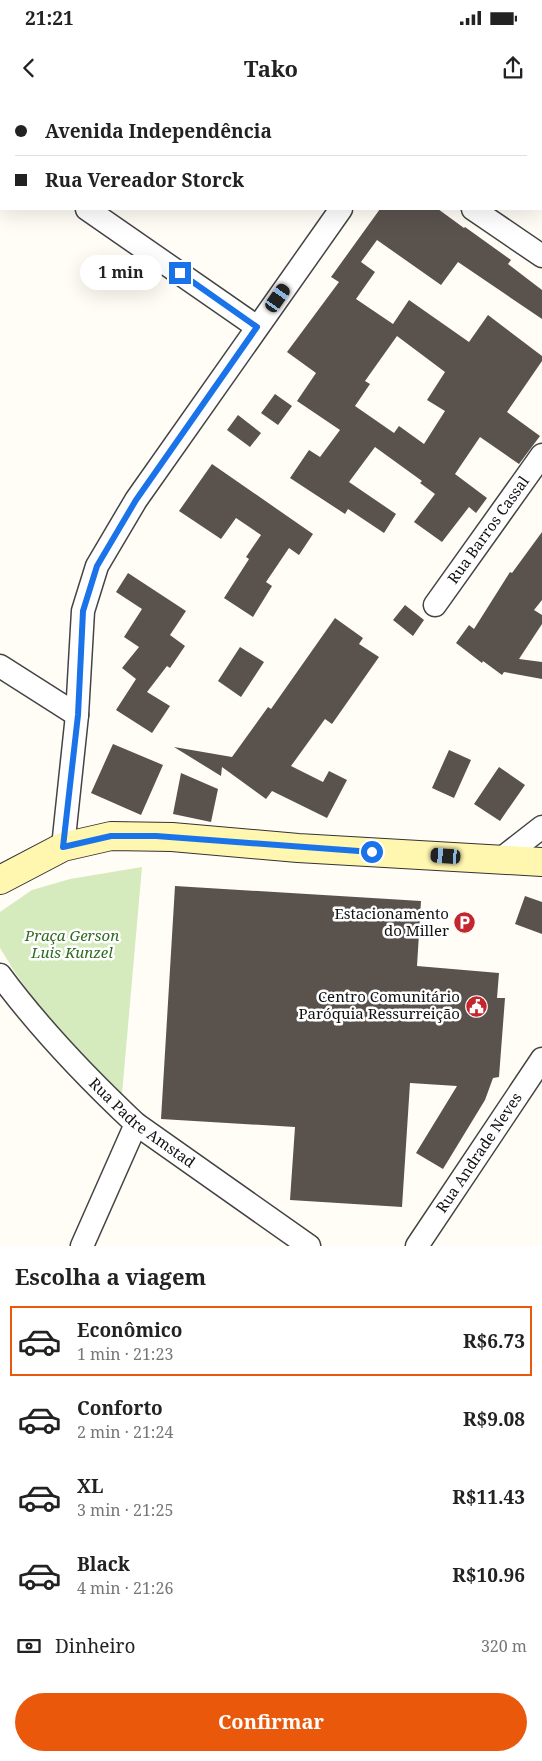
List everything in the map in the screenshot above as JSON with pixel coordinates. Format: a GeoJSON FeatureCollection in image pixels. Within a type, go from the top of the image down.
{"type":"FeatureCollection","features":[{"type":"Feature","properties":{"kind":"main road"},"geometry":{"type":"LineString","coordinates":[[0,880],[63,847],[111,836],[172,837],[298,848],[542,862]]}},
{"type":"Feature","properties":{"kind":"street"},"geometry":{"type":"LineString","coordinates":[[88,210],[257,327]]}},
{"type":"Feature","properties":{"kind":"street"},"geometry":{"type":"LineString","coordinates":[[63,847],[78,715],[83,611],[97,566],[136,500],[340,210]]}},
{"type":"Feature","properties":{"kind":"street"},"geometry":{"type":"LineString","coordinates":[[476,210],[540,249]]}},
{"type":"Feature","properties":{"kind":"street","name":"Rua Barros Cassal"},"geometry":{"type":"LineString","coordinates":[[435,605],[542,455]]}},
{"type":"Feature","properties":{"kind":"street"},"geometry":{"type":"LineString","coordinates":[[0,666],[78,715]]}},
{"type":"Feature","properties":{"kind":"street"},"geometry":{"type":"LineString","coordinates":[[501,859],[542,827]]}},
{"type":"Feature","properties":{"kind":"street","name":"Rua Padre Amstad"},"geometry":{"type":"LineString","coordinates":[[0,975],[43,1030],[136,1124],[309,1246]]}},
{"type":"Feature","properties":{"kind":"street","name":"Rua Andrade Neves"},"geometry":{"type":"LineString","coordinates":[[418,1246],[542,1058]]}},
{"type":"Feature","properties":{"kind":"street"},"geometry":{"type":"LineString","coordinates":[[82,1246],[136,1124]]}},
{"type":"Feature","properties":{"kind":"green space","name":"Praça Gerson Luis Kunzel"},"geometry":{"type":"Polygon","coordinates":[[[142,867],[122,1094],[57,1031],[16,974],[0,948],[0,912],[32,890],[70,879],[142,867]]]}},
{"type":"Feature","properties":{"kind":"building"},"geometry":{"type":"Polygon","coordinates":[[[379,210],[439,210],[511,260],[508,264],[542,290],[542,319],[458,262],[441,285],[377,240],[361,262],[375,272],[356,299],[393,324],[409,300],[469,342],[488,315],[542,356],[542,361],[507,412],[540,436],[519,464],[480,437],[455,474],[487,498],[476,513],[469,507],[442,542],[414,522],[435,494],[420,483],[422,481],[375,447],[349,482],[396,514],[384,533],[348,509],[345,514],[290,478],[309,450],[320,457],[340,430],[297,401],[316,373],[287,352],[339,282],[331,277],[379,210]],[[397,336],[365,381],[370,384],[355,406],[394,433],[399,426],[424,444],[445,411],[427,400],[445,372],[397,336]]]}},
{"type":"Feature","properties":{"kind":"building"},"geometry":{"type":"Polygon","coordinates":[[[275,394],[292,406],[278,425],[261,413],[275,394]]]}},
{"type":"Feature","properties":{"kind":"building"},"geometry":{"type":"Polygon","coordinates":[[[238,415],[261,433],[250,447],[227,430],[238,415]]]}},
{"type":"Feature","properties":{"kind":"building"},"geometry":{"type":"Polygon","coordinates":[[[212,464],[313,534],[299,555],[289,548],[266,582],[272,586],[253,617],[224,598],[249,559],[246,557],[261,535],[236,518],[221,539],[179,511],[212,464]]]}},
{"type":"Feature","properties":{"kind":"building"},"geometry":{"type":"Polygon","coordinates":[[[542,532],[542,600],[534,610],[542,615],[542,624],[519,659],[542,662],[542,679],[504,672],[502,675],[483,661],[482,663],[456,643],[469,625],[474,629],[510,572],[512,573],[542,532]]]}},
{"type":"Feature","properties":{"kind":"building"},"geometry":{"type":"Polygon","coordinates":[[[128,573],[186,611],[170,635],[185,646],[170,668],[167,666],[147,692],[170,706],[152,733],[116,710],[136,679],[122,668],[139,647],[124,637],[142,609],[116,592],[128,573]]]}},
{"type":"Feature","properties":{"kind":"building"},"geometry":{"type":"Polygon","coordinates":[[[405,605],[424,620],[413,636],[393,620],[405,605]]]}},
{"type":"Feature","properties":{"kind":"building"},"geometry":{"type":"Polygon","coordinates":[[[335,618],[363,638],[359,644],[379,657],[332,724],[325,719],[291,766],[323,782],[329,771],[347,780],[327,818],[272,791],[266,799],[222,767],[221,776],[174,747],[232,757],[268,707],[271,709],[335,618]]]}},
{"type":"Feature","properties":{"kind":"building"},"geometry":{"type":"Polygon","coordinates":[[[240,647],[264,662],[241,697],[218,681],[240,647]]]}},
{"type":"Feature","properties":{"kind":"building"},"geometry":{"type":"Polygon","coordinates":[[[113,744],[163,765],[141,815],[91,793],[113,744]]]}},
{"type":"Feature","properties":{"kind":"building"},"geometry":{"type":"Polygon","coordinates":[[[449,750],[471,760],[454,798],[432,788],[449,750]]]}},
{"type":"Feature","properties":{"kind":"building"},"geometry":{"type":"Polygon","coordinates":[[[499,767],[525,785],[500,821],[474,804],[499,767]]]}},
{"type":"Feature","properties":{"kind":"building"},"geometry":{"type":"Polygon","coordinates":[[[181,773],[218,789],[211,822],[173,814],[181,773]]]}},
{"type":"Feature","properties":{"kind":"building"},"geometry":{"type":"Polygon","coordinates":[[[175,886],[421,901],[417,966],[499,973],[497,998],[505,998],[499,1077],[493,1078],[485,1100],[443,1169],[416,1153],[457,1086],[410,1083],[402,1207],[290,1200],[295,1127],[161,1119],[175,886]]]}},
{"type":"Feature","properties":{"kind":"building"},"geometry":{"type":"Polygon","coordinates":[[[525,896],[542,902],[542,934],[515,924],[525,896]]]}},
{"type":"Feature","properties":{"kind":"place","name":"Estacionamento do Miller"},"geometry":{"type":"Point","coordinates":[465,923]}},
{"type":"Feature","properties":{"kind":"place","name":"Centro Comunitário Paróquia Ressurreição"},"geometry":{"type":"Point","coordinates":[476,1006]}},
{"type":"Feature","properties":{"kind":"route"},"geometry":{"type":"LineString","coordinates":[[180,273],[257,327],[136,500],[97,566],[83,611],[78,715],[63,847],[111,836],[156,836],[372,852]]}}]}
